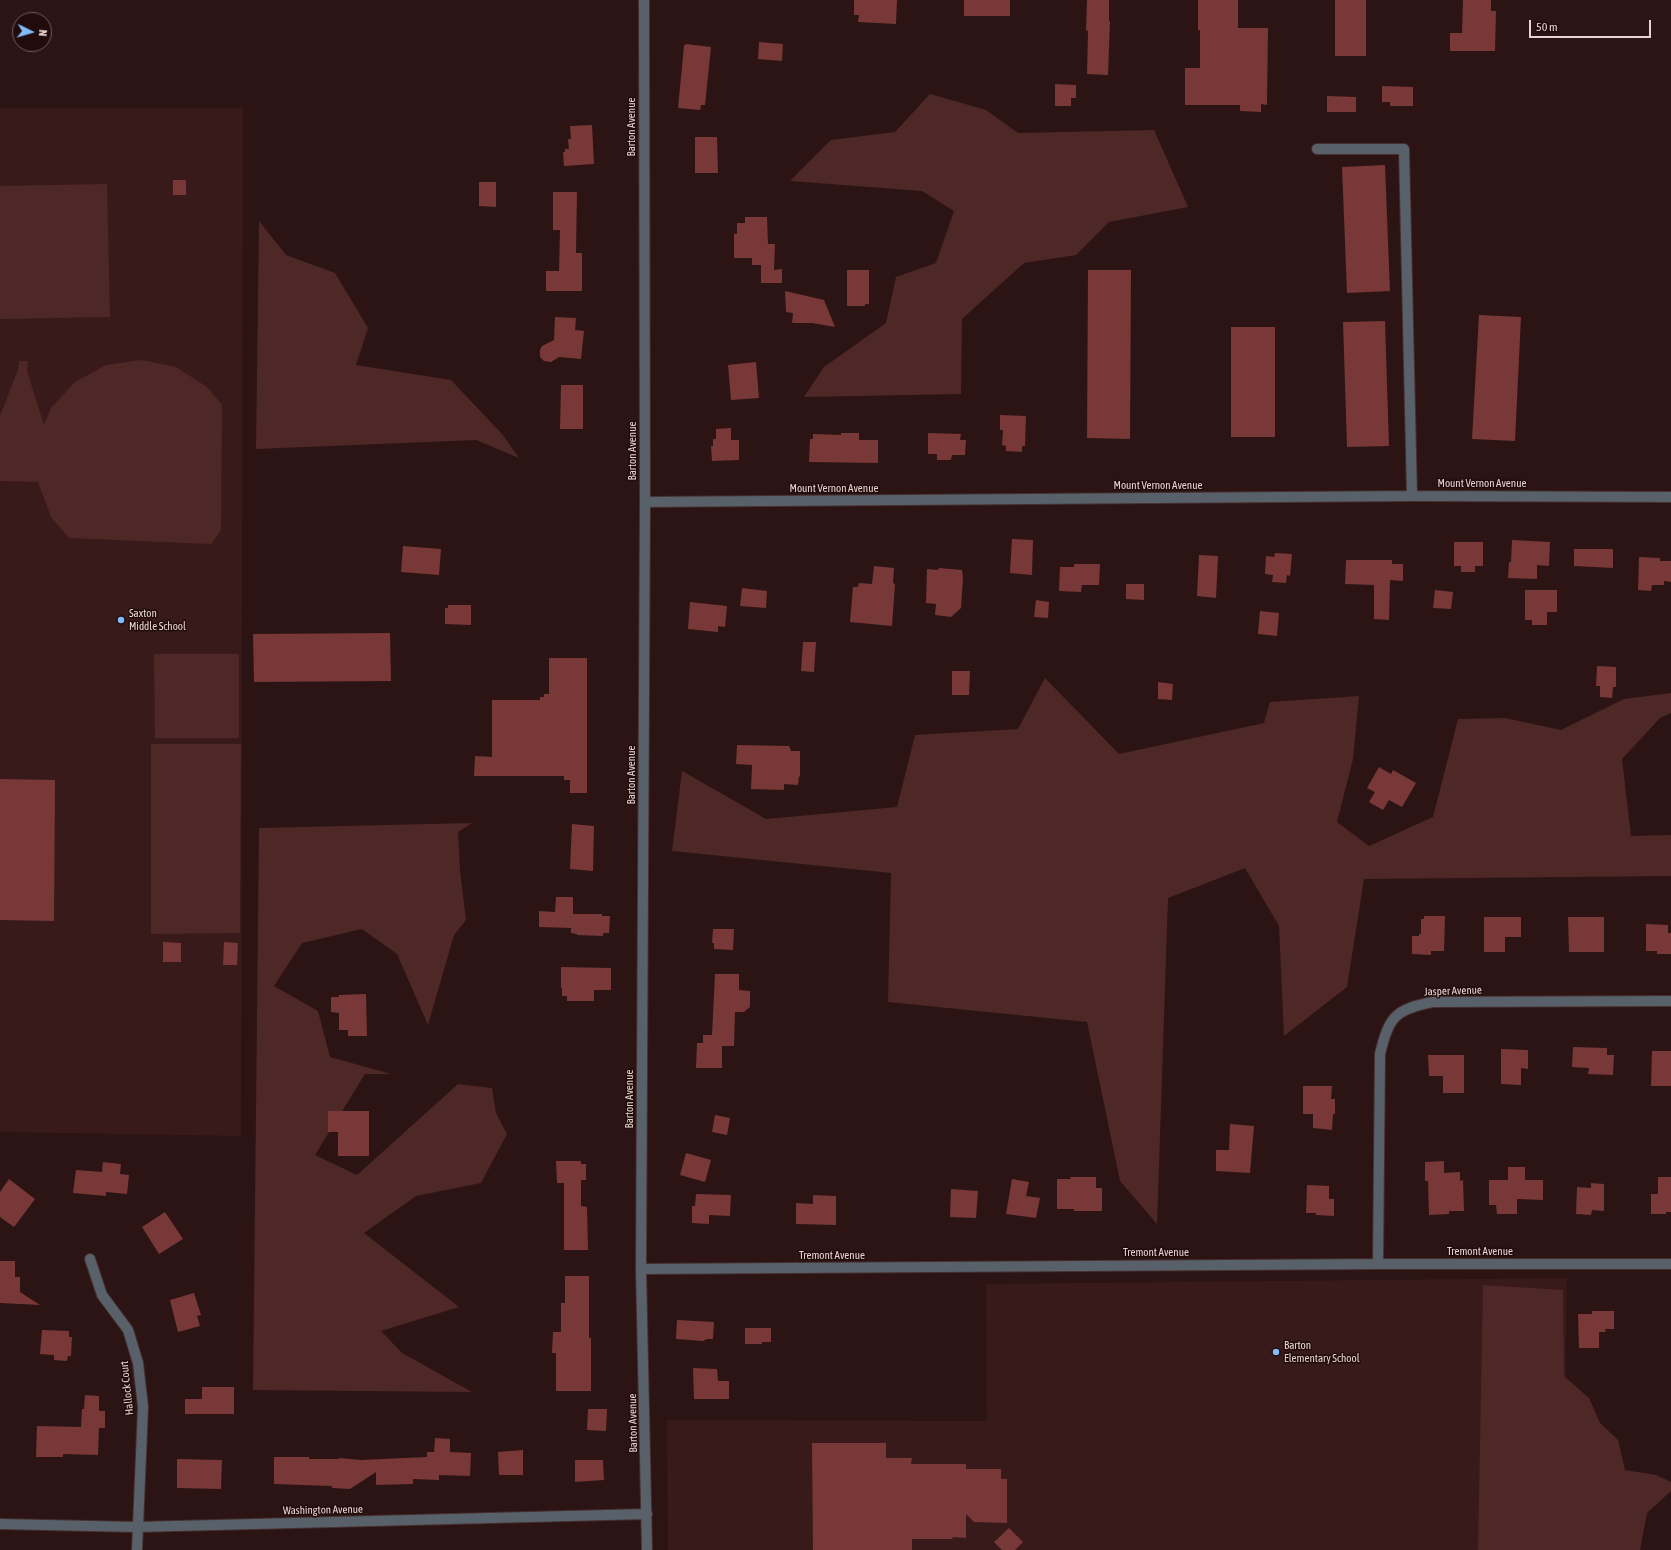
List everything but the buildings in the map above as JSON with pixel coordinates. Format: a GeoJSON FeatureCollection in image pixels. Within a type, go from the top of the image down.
{"type":"FeatureCollection","features":[{"type":"Feature","properties":{"kind":"street","name":"Barton Avenue"},"geometry":{"type":"LineString","coordinates":[[644,0],[645,502],[641,1269],[647,1550]]}},
{"type":"Feature","properties":{"kind":"street"},"geometry":{"type":"LineString","coordinates":[[1317,149],[1404,148],[1412,496]]}},
{"type":"Feature","properties":{"kind":"street","name":"Mount Vernon Avenue"},"geometry":{"type":"LineString","coordinates":[[645,502],[1412,496],[1671,497]]}},
{"type":"Feature","properties":{"kind":"street","name":"Jasper Avenue"},"geometry":{"type":"LineString","coordinates":[[1378,1264],[1380,1054],[1385,1032],[1397,1013],[1416,1005],[1433,1002],[1671,1001]]}},
{"type":"Feature","properties":{"kind":"street","name":"Hallock Court"},"geometry":{"type":"LineString","coordinates":[[90,1259],[102,1294],[128,1330],[138,1362],[143,1407],[137,1550]]}},
{"type":"Feature","properties":{"kind":"street","name":"Tremont Avenue"},"geometry":{"type":"LineString","coordinates":[[641,1269],[1378,1264],[1671,1264]]}},
{"type":"Feature","properties":{"kind":"street","name":"Washington Avenue"},"geometry":{"type":"LineString","coordinates":[[0,1524],[137,1527],[647,1514]]}},
{"type":"Feature","properties":{"kind":"shaded area"},"geometry":{"type":"Polygon","coordinates":[[[930,94],[986,110],[1018,133],[1154,130],[1188,207],[1109,222],[1076,255],[1024,263],[962,319],[961,394],[804,397],[824,367],[886,323],[896,277],[936,263],[954,211],[922,191],[790,181],[831,140],[895,132],[930,94]]]}},
{"type":"Feature","properties":{"kind":"shaded area","name":"Saxton Middle School"},"geometry":{"type":"Polygon","coordinates":[[[0,108],[243,108],[241,1136],[0,1132],[0,108]]]}},
{"type":"Feature","properties":{"kind":"shaded area"},"geometry":{"type":"Polygon","coordinates":[[[107,184],[110,317],[0,319],[0,186],[107,184]]]}},
{"type":"Feature","properties":{"kind":"shaded area"},"geometry":{"type":"Polygon","coordinates":[[[259,221],[286,255],[335,273],[368,328],[356,365],[451,380],[502,434],[519,458],[476,440],[256,449],[259,221]]]}},
{"type":"Feature","properties":{"kind":"shaded area"},"geometry":{"type":"Polygon","coordinates":[[[141,360],[176,367],[207,387],[222,405],[221,530],[211,544],[69,538],[51,517],[38,482],[0,481],[0,416],[18,370],[19,361],[28,361],[27,371],[44,425],[51,408],[75,382],[106,365],[141,360]]]}},
{"type":"Feature","properties":{"kind":"shaded area"},"geometry":{"type":"Polygon","coordinates":[[[154,654],[239,654],[239,738],[155,738],[154,654]]]}},
{"type":"Feature","properties":{"kind":"shaded area"},"geometry":{"type":"Polygon","coordinates":[[[1045,678],[1119,754],[1264,723],[1270,702],[1359,696],[1353,759],[1337,822],[1369,846],[1433,817],[1458,719],[1505,718],[1561,730],[1624,699],[1671,693],[1671,713],[1660,718],[1622,759],[1631,836],[1671,835],[1671,876],[1364,879],[1347,987],[1284,1036],[1279,926],[1245,868],[1168,898],[1157,1224],[1120,1181],[1087,1022],[888,1002],[891,873],[672,851],[682,771],[766,819],[897,807],[915,735],[1018,729],[1045,678]]]}},
{"type":"Feature","properties":{"kind":"shaded area"},"geometry":{"type":"Polygon","coordinates":[[[151,744],[241,744],[240,933],[151,934],[151,744]]]}},
{"type":"Feature","properties":{"kind":"shaded area"},"geometry":{"type":"Polygon","coordinates":[[[472,823],[458,832],[460,871],[466,920],[454,935],[428,1025],[397,954],[362,929],[302,943],[274,986],[318,1011],[330,1057],[391,1074],[365,1074],[315,1155],[357,1175],[458,1084],[492,1088],[496,1113],[507,1134],[481,1183],[416,1196],[364,1233],[459,1307],[381,1331],[402,1353],[472,1392],[253,1390],[259,828],[472,823]]]}},
{"type":"Feature","properties":{"kind":"shaded area","name":"Barton Elementary School"},"geometry":{"type":"Polygon","coordinates":[[[1567,1278],[1563,1550],[668,1550],[667,1420],[987,1421],[986,1284],[1567,1278]]]}},
{"type":"Feature","properties":{"kind":"shaded area"},"geometry":{"type":"Polygon","coordinates":[[[1483,1285],[1563,1290],[1564,1376],[1589,1398],[1600,1423],[1618,1440],[1625,1470],[1656,1475],[1671,1482],[1671,1491],[1647,1513],[1640,1550],[1478,1550],[1483,1285]]]}},
{"type":"Feature","properties":{"kind":"place","name":"Saxton Middle School"},"geometry":{"type":"Point","coordinates":[121,620]}},
{"type":"Feature","properties":{"kind":"place","name":"Barton Elementary School"},"geometry":{"type":"Point","coordinates":[1276,1352]}}]}
